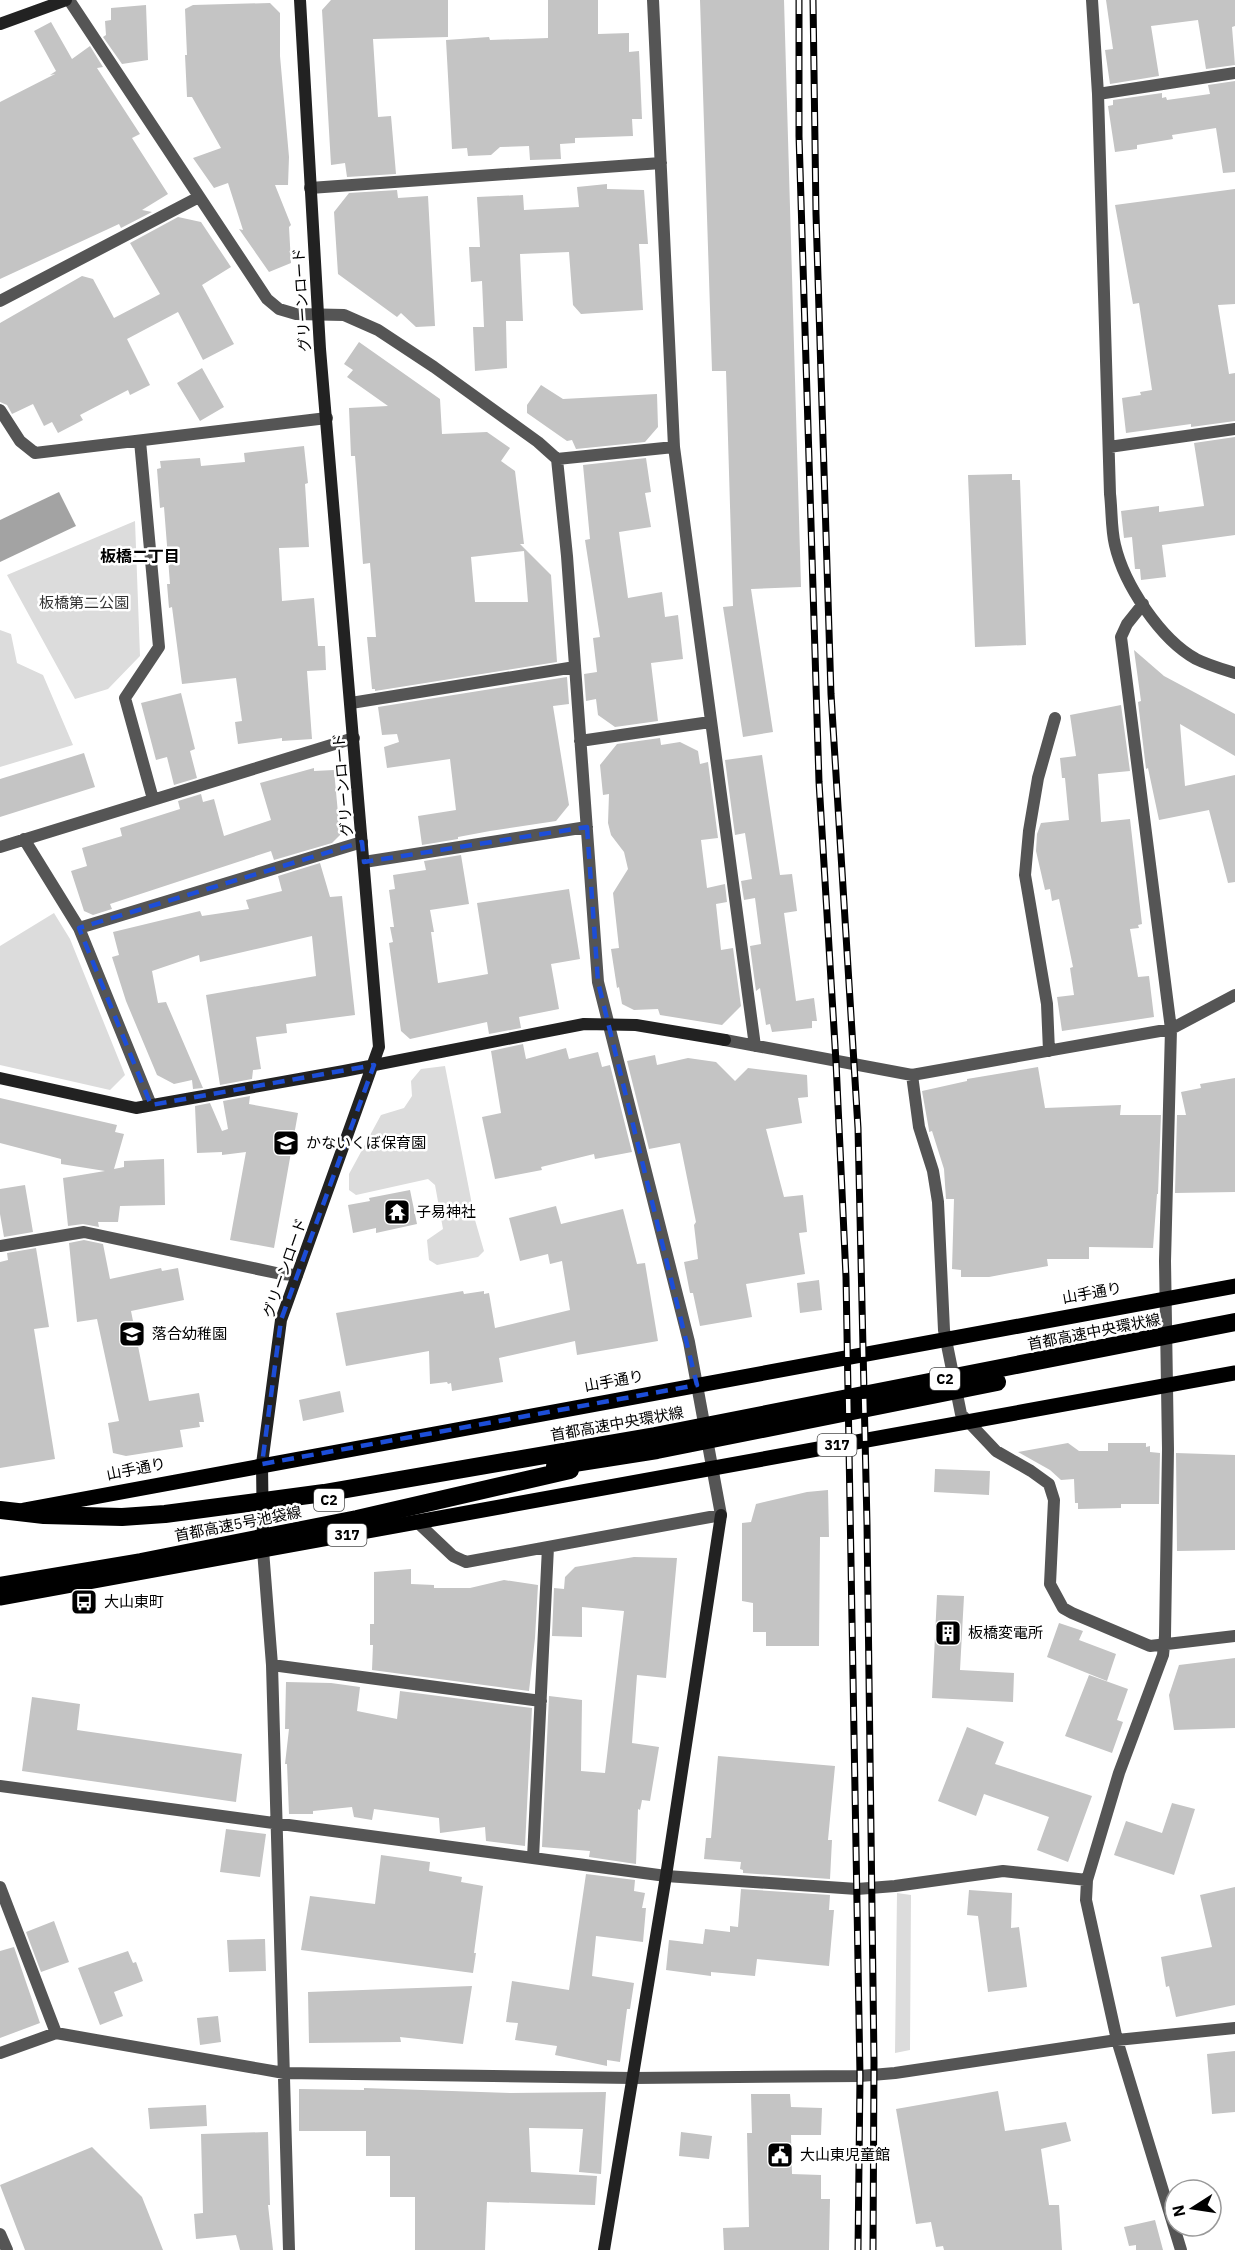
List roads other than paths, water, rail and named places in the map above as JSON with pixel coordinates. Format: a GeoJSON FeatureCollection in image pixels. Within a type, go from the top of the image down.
{"type":"FeatureCollection","features":[{"type":"Feature","properties":{"kind":"highway","name":"首都高速中央環状線"},"geometry":{"type":"LineString","coordinates":[[656,1443],[1235,1322]]}},
{"type":"Feature","properties":{"kind":"highway","name":"首都高速中央環状線"},"geometry":{"type":"LineString","coordinates":[[0,1514],[84,1524],[166,1522],[313,1503],[656,1443],[1235,1334]]}},
{"type":"Feature","properties":{"kind":"highway","name":"首都高速5号池袋線"},"geometry":{"type":"LineString","coordinates":[[0,1581],[141,1557],[656,1443]]}},
{"type":"Feature","properties":{"kind":"highway","name":"首都高速5号池袋線"},"geometry":{"type":"LineString","coordinates":[[0,1586],[141,1562],[357,1519],[656,1443]]}},
{"type":"Feature","properties":{"kind":"main road","name":"山手通り"},"geometry":{"type":"LineString","coordinates":[[0,1514],[1235,1286]]}},
{"type":"Feature","properties":{"kind":"main road","name":"317"},"geometry":{"type":"LineString","coordinates":[[0,1598],[1235,1373]]}},
{"type":"Feature","properties":{"kind":"street"},"geometry":{"type":"LineString","coordinates":[[0,24],[67,0],[267,299],[279,309],[287,312],[344,315],[378,330],[434,367],[538,442],[557,459],[598,982],[689,1342],[721,1515],[666,1876],[604,2250]]}},
{"type":"Feature","properties":{"kind":"street","name":"グリーンロード"},"geometry":{"type":"LineString","coordinates":[[263,1550],[262,1464],[281,1320],[379,1047],[318,314],[300,0]]}},
{"type":"Feature","properties":{"kind":"street"},"geometry":{"type":"LineString","coordinates":[[653,0],[674,447],[755,1046]]}},
{"type":"Feature","properties":{"kind":"street"},"geometry":{"type":"LineString","coordinates":[[1092,0],[1098,94],[1114,544],[1128,580],[1143,604],[1174,643],[1195,658],[1235,673]]}},
{"type":"Feature","properties":{"kind":"street"},"geometry":{"type":"LineString","coordinates":[[1098,94],[1235,73]]}},
{"type":"Feature","properties":{"kind":"street"},"geometry":{"type":"LineString","coordinates":[[310,188],[661,163]]}},
{"type":"Feature","properties":{"kind":"street"},"geometry":{"type":"LineString","coordinates":[[0,301],[199,197]]}},
{"type":"Feature","properties":{"kind":"street"},"geometry":{"type":"LineString","coordinates":[[0,410],[20,441],[35,453],[327,418]]}},
{"type":"Feature","properties":{"kind":"street"},"geometry":{"type":"LineString","coordinates":[[1109,447],[1235,429]]}},
{"type":"Feature","properties":{"kind":"street"},"geometry":{"type":"LineString","coordinates":[[140,441],[159,647],[125,698],[153,800]]}},
{"type":"Feature","properties":{"kind":"street"},"geometry":{"type":"LineString","coordinates":[[557,459],[674,447]]}},
{"type":"Feature","properties":{"kind":"street"},"geometry":{"type":"LineString","coordinates":[[1143,604],[1127,624],[1121,637],[1171,1029],[1165,1261],[1168,1449],[1164,1645],[1163,1655],[1119,1773],[1087,1880],[1086,1900],[1117,2040],[1181,2250]]}},
{"type":"Feature","properties":{"kind":"street"},"geometry":{"type":"LineString","coordinates":[[351,703],[575,667]]}},
{"type":"Feature","properties":{"kind":"street"},"geometry":{"type":"LineString","coordinates":[[1049,1051],[1047,1004],[1025,875],[1029,831],[1038,778],[1055,718]]}},
{"type":"Feature","properties":{"kind":"street"},"geometry":{"type":"LineString","coordinates":[[580,741],[710,722]]}},
{"type":"Feature","properties":{"kind":"street"},"geometry":{"type":"LineString","coordinates":[[0,847],[354,738]]}},
{"type":"Feature","properties":{"kind":"street"},"geometry":{"type":"LineString","coordinates":[[364,862],[587,827]]}},
{"type":"Feature","properties":{"kind":"street"},"geometry":{"type":"LineString","coordinates":[[24,839],[79,928],[151,1105]]}},
{"type":"Feature","properties":{"kind":"street"},"geometry":{"type":"LineString","coordinates":[[79,928],[362,842]]}},
{"type":"Feature","properties":{"kind":"street"},"geometry":{"type":"LineString","coordinates":[[0,1078],[136,1108],[584,1024],[636,1025],[912,1075],[1171,1029],[1235,995]]}},
{"type":"Feature","properties":{"kind":"street"},"geometry":{"type":"LineString","coordinates":[[912,1075],[919,1127],[933,1171],[938,1202],[944,1330],[961,1414],[996,1451],[1032,1471],[1049,1484],[1054,1500],[1050,1584],[1063,1608],[1150,1646],[1235,1636]]}},
{"type":"Feature","properties":{"kind":"street"},"geometry":{"type":"LineString","coordinates":[[0,1246],[84,1233],[281,1274],[297,1275]]}},
{"type":"Feature","properties":{"kind":"street"},"geometry":{"type":"LineString","coordinates":[[417,1522],[453,1556],[466,1562],[721,1515]]}},
{"type":"Feature","properties":{"kind":"street"},"geometry":{"type":"LineString","coordinates":[[533,1858],[548,1547]]}},
{"type":"Feature","properties":{"kind":"street"},"geometry":{"type":"LineString","coordinates":[[263,1550],[272,1665],[289,2250]]}},
{"type":"Feature","properties":{"kind":"street"},"geometry":{"type":"LineString","coordinates":[[272,1665],[541,1701]]}},
{"type":"Feature","properties":{"kind":"street"},"geometry":{"type":"LineString","coordinates":[[0,1786],[666,1876],[857,1889],[1003,1871],[1087,1880]]}},
{"type":"Feature","properties":{"kind":"street"},"geometry":{"type":"LineString","coordinates":[[0,1887],[56,2033]]}},
{"type":"Feature","properties":{"kind":"street"},"geometry":{"type":"LineString","coordinates":[[0,2053],[56,2033],[284,2073],[633,2078],[874,2075],[1117,2040],[1235,2028]]}},
{"type":"Feature","properties":{"kind":"street"},"geometry":{"type":"LineString","coordinates":[[0,2235],[7,2250]]}},
{"type":"Feature","properties":{"kind":"railway"},"geometry":{"type":"LineString","coordinates":[[799,0],[799,136],[819,782],[846,1277],[860,2076],[858,2250]]}},
{"type":"Feature","properties":{"kind":"railway"},"geometry":{"type":"LineString","coordinates":[[813,0],[816,214],[831,694],[858,1128],[867,1524],[874,2062],[873,2250]]}},
{"type":"Feature","properties":{"kind":"place","name":"かないくぼ保育園"},"geometry":{"type":"Point","coordinates":[286,1143]}},
{"type":"Feature","properties":{"kind":"place","name":"子易神社"},"geometry":{"type":"Point","coordinates":[397,1212]}},
{"type":"Feature","properties":{"kind":"place","name":"落合幼稚園"},"geometry":{"type":"Point","coordinates":[132,1334]}},
{"type":"Feature","properties":{"kind":"place","name":"大山東町"},"geometry":{"type":"Point","coordinates":[84,1602]}},
{"type":"Feature","properties":{"kind":"place","name":"板橋変電所"},"geometry":{"type":"Point","coordinates":[948,1633]}},
{"type":"Feature","properties":{"kind":"place","name":"大山東児童館"},"geometry":{"type":"Point","coordinates":[780,2155]}},
{"type":"Feature","properties":{"kind":"district","name":"板橋二丁目"},"geometry":{"type":"Point","coordinates":[140,556]}},
{"type":"Feature","properties":{"kind":"park label","name":"板橋第二公園"},"geometry":{"type":"Point","coordinates":[84,603]}}]}
